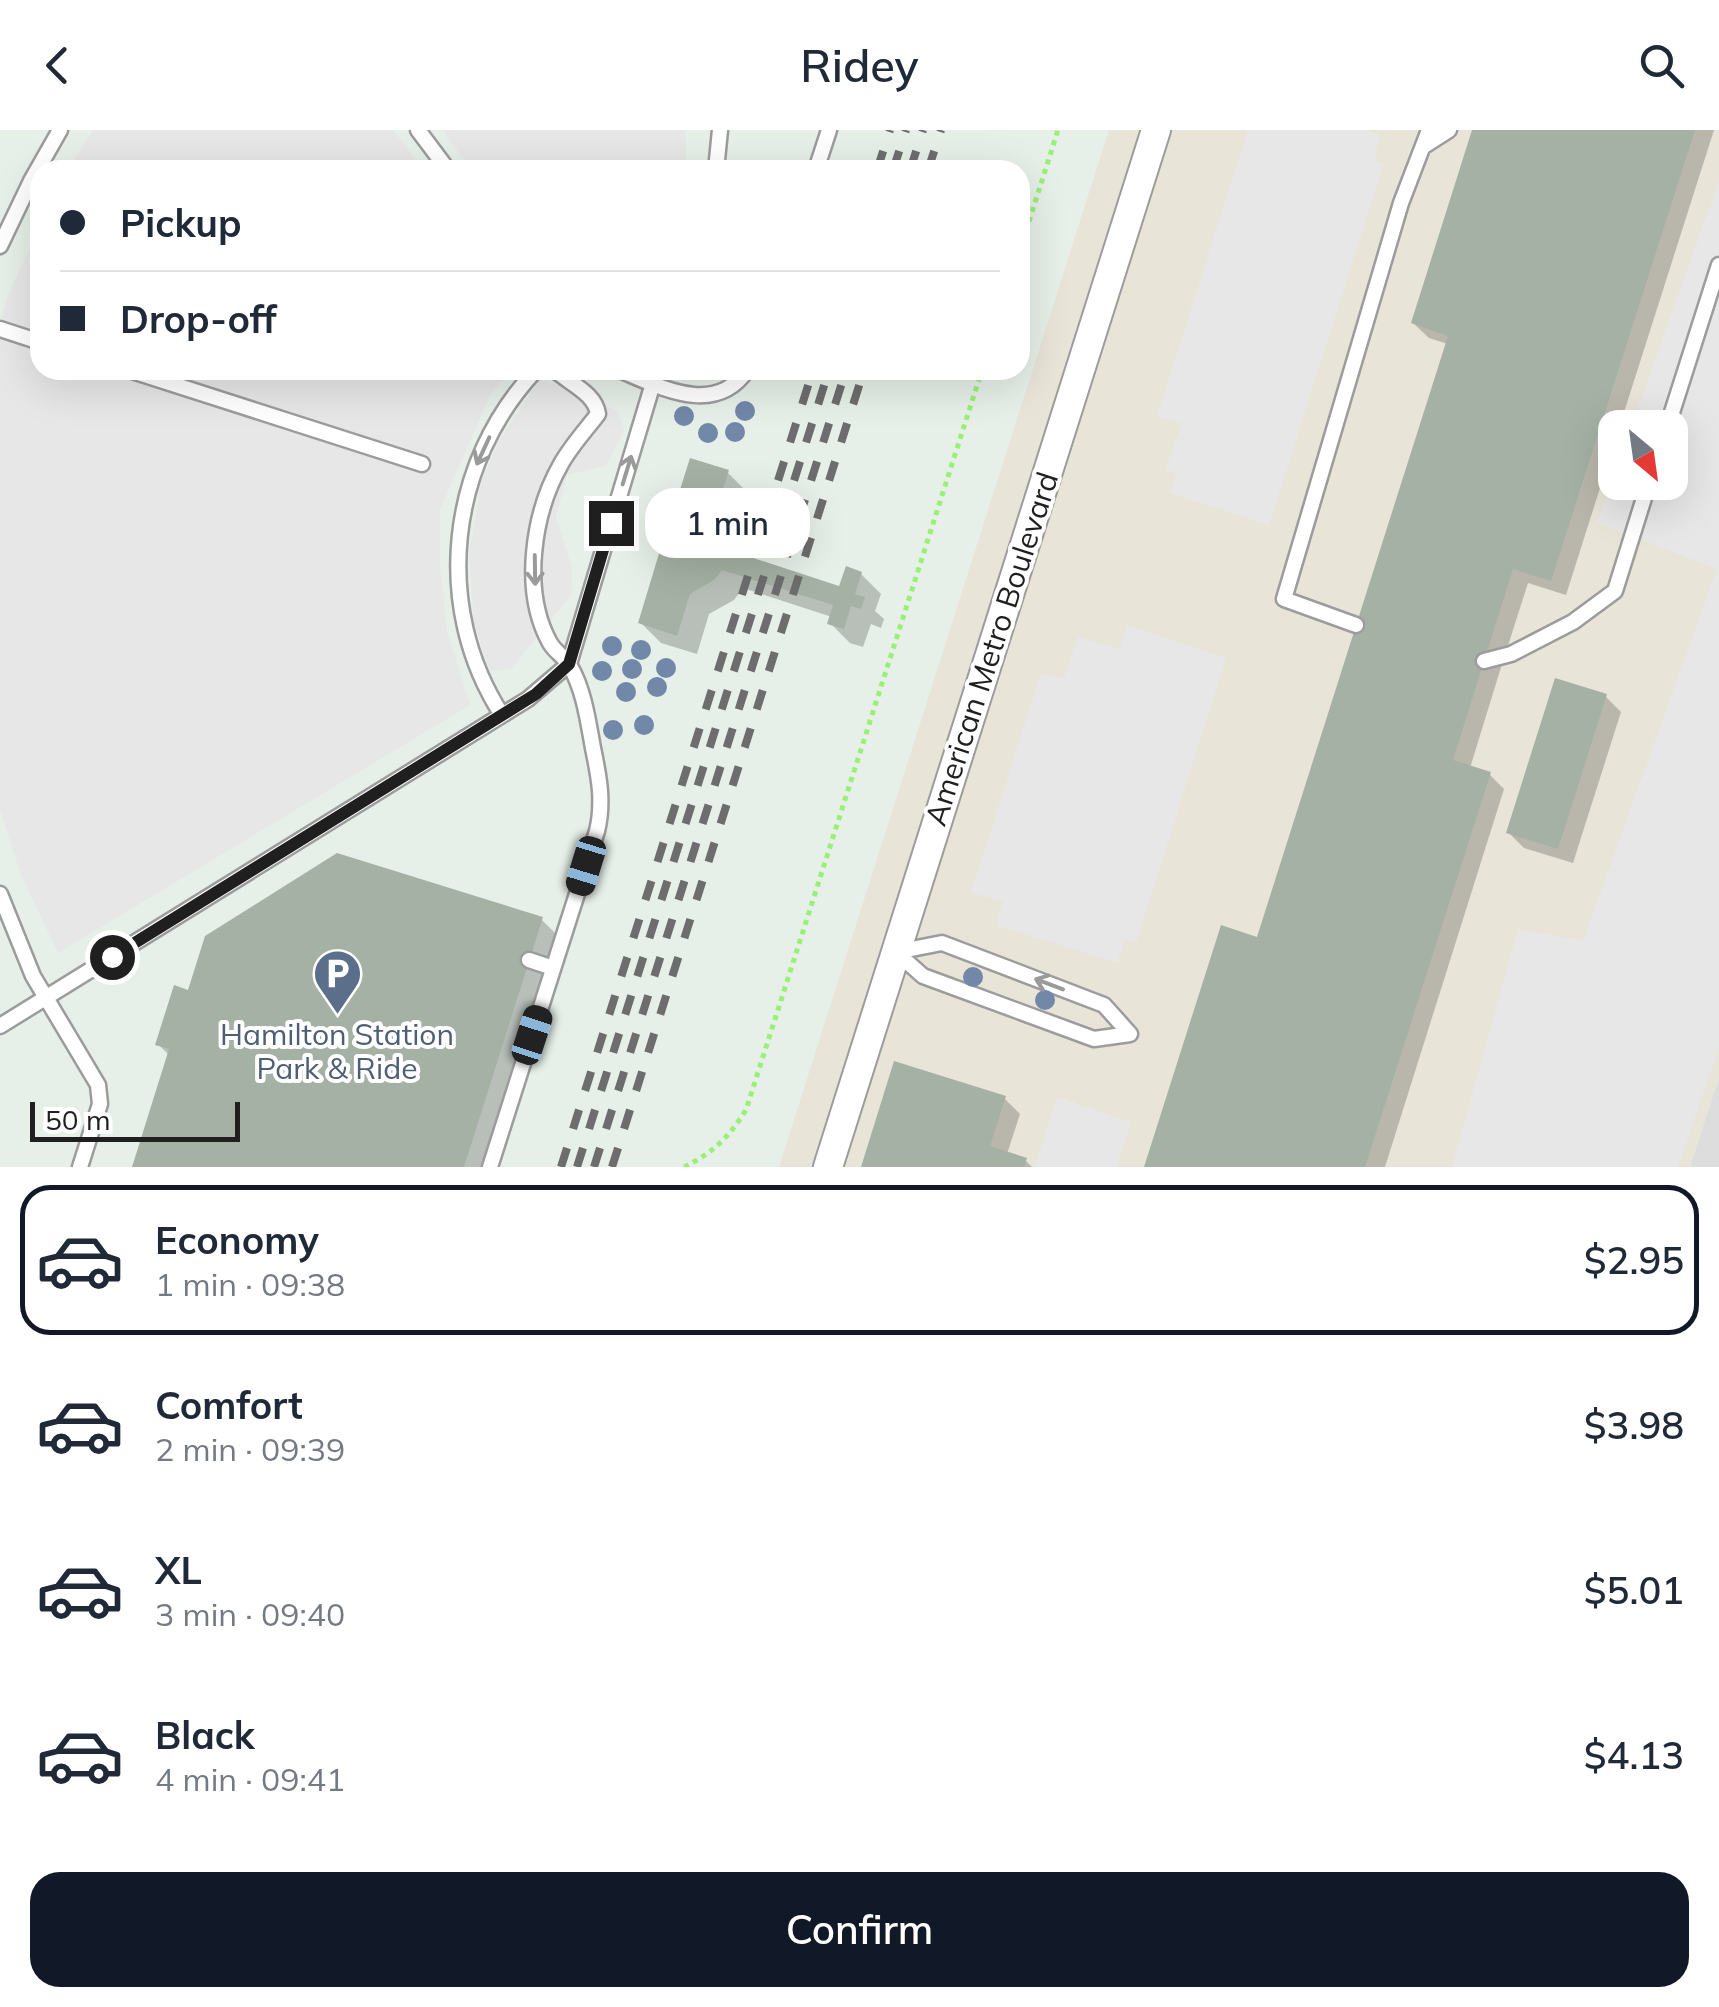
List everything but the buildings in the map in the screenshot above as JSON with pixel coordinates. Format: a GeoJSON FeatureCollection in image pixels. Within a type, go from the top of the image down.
{"type":"FeatureCollection","features":[{"type":"Feature","properties":{"kind":"street","name":"American Metro Boulevard"},"geometry":{"type":"LineString","coordinates":[[828,1167],[1156,130]]}},
{"type":"Feature","properties":{"kind":"lane"},"geometry":{"type":"LineString","coordinates":[[42,160],[60,130]]}},
{"type":"Feature","properties":{"kind":"lane"},"geometry":{"type":"LineString","coordinates":[[418,130],[440,160]]}},
{"type":"Feature","properties":{"kind":"lane"},"geometry":{"type":"LineString","coordinates":[[717,160],[720,130]]}},
{"type":"Feature","properties":{"kind":"lane"},"geometry":{"type":"LineString","coordinates":[[819,160],[829,130]]}},
{"type":"Feature","properties":{"kind":"lane"},"geometry":{"type":"LineString","coordinates":[[1356,625],[1284,599],[1401,203],[1429,130]]}},
{"type":"Feature","properties":{"kind":"lane"},"geometry":{"type":"LineString","coordinates":[[1424,146],[1449,130]]}},
{"type":"Feature","properties":{"kind":"lane"},"geometry":{"type":"LineString","coordinates":[[0,246],[30,180]]}},
{"type":"Feature","properties":{"kind":"lane"},"geometry":{"type":"LineString","coordinates":[[1673,410],[1719,265]]}},
{"type":"Feature","properties":{"kind":"lane"},"geometry":{"type":"LineString","coordinates":[[0,329],[30,339]]}},
{"type":"Feature","properties":{"kind":"lane"},"geometry":{"type":"LineString","coordinates":[[160,380],[422,464]]}},
{"type":"Feature","properties":{"kind":"lane"},"geometry":{"type":"LineString","coordinates":[[502,715],[480,676],[463,622],[458,584],[460,528],[480,454],[508,404],[528,380]]}},
{"type":"Feature","properties":{"kind":"lane"},"geometry":{"type":"LineString","coordinates":[[490,1167],[602,806],[585,705],[569,664],[549,642],[535,588],[534,546],[547,491],[574,442],[596,418],[598,408],[568,380]]}},
{"type":"Feature","properties":{"kind":"lane"},"geometry":{"type":"LineString","coordinates":[[0,1026],[536,694],[569,664],[653,380]]}},
{"type":"Feature","properties":{"kind":"lane"},"geometry":{"type":"LineString","coordinates":[[661,380],[698,397],[717,395],[740,380]]}},
{"type":"Feature","properties":{"kind":"lane"},"geometry":{"type":"LineString","coordinates":[[1484,661],[1511,654],[1573,622],[1614,591],[1643,500]]}},
{"type":"Feature","properties":{"kind":"lane"},"geometry":{"type":"LineString","coordinates":[[0,894],[22,954],[100,1091],[100,1104],[80,1167]]}},
{"type":"Feature","properties":{"kind":"lane"},"geometry":{"type":"LineString","coordinates":[[942,943],[1104,1006],[1130,1034],[1094,1039],[923,976],[896,952],[942,943]]}},
{"type":"Feature","properties":{"kind":"lane"},"geometry":{"type":"LineString","coordinates":[[529,960],[554,968]]}},
{"type":"Feature","properties":{"kind":"path"},"geometry":{"type":"LineString","coordinates":[[1030,218],[1058,130]]}},
{"type":"Feature","properties":{"kind":"path"},"geometry":{"type":"LineString","coordinates":[[684,1167],[715,1150],[746,1110],[979,380]]}},
{"type":"Feature","properties":{"kind":"shaded area"},"geometry":{"type":"Polygon","coordinates":[[[93,130],[393,130],[416,160],[74,160],[93,130]]]}},
{"type":"Feature","properties":{"kind":"shaded area"},"geometry":{"type":"Polygon","coordinates":[[[442,130],[686,130],[686,160],[464,160],[442,130]]]}},
{"type":"Feature","properties":{"kind":"shaded area"},"geometry":{"type":"Polygon","coordinates":[[[1109,130],[1719,130],[1719,1077],[1690,1167],[779,1167],[1109,130]]]}},
{"type":"Feature","properties":{"kind":"shaded area"},"geometry":{"type":"Polygon","coordinates":[[[1248,130],[1365,130],[1380,135],[1375,159],[1384,163],[1269,525],[1170,493],[1176,474],[1165,469],[1182,424],[1157,416],[1248,130]]]}},
{"type":"Feature","properties":{"kind":"shaded area"},"geometry":{"type":"Polygon","coordinates":[[[1719,181],[1719,1046],[1678,1167],[1452,1167],[1518,929],[1583,941],[1717,569],[1597,523],[1605,500],[1688,500],[1688,410],[1637,410],[1719,181]]]}},
{"type":"Feature","properties":{"kind":"shaded area"},"geometry":{"type":"Polygon","coordinates":[[[30,248],[30,380],[503,380],[489,397],[440,510],[440,568],[447,631],[470,705],[58,953],[21,875],[0,810],[0,323],[30,248]]]}},
{"type":"Feature","properties":{"kind":"shaded area"},"geometry":{"type":"Polygon","coordinates":[[[540,380],[618,411],[624,431],[606,465],[567,475],[556,516],[572,568],[571,595],[511,669],[490,671],[474,624],[469,555],[481,484],[498,442],[540,380]]]}},
{"type":"Feature","properties":{"kind":"shaded area"},"geometry":{"type":"Polygon","coordinates":[[[1127,625],[1226,658],[1136,943],[1124,941],[1117,963],[996,925],[1003,901],[971,893],[1041,673],[1064,678],[1078,637],[1120,649],[1127,625]]]}},
{"type":"Feature","properties":{"kind":"shaded area"},"geometry":{"type":"Polygon","coordinates":[[[1719,1077],[1719,1167],[1690,1167],[1719,1077]]]}},
{"type":"Feature","properties":{"kind":"shaded area"},"geometry":{"type":"Polygon","coordinates":[[[1057,1096],[1131,1123],[1117,1167],[1035,1167],[1057,1096]]]}},
{"type":"Feature","properties":{"kind":"railway"},"geometry":{"type":"LineString","coordinates":[[880,160],[890,130]]}},
{"type":"Feature","properties":{"kind":"railway"},"geometry":{"type":"LineString","coordinates":[[896,160],[906,130]]}},
{"type":"Feature","properties":{"kind":"railway"},"geometry":{"type":"LineString","coordinates":[[913,160],[923,130]]}},
{"type":"Feature","properties":{"kind":"railway"},"geometry":{"type":"LineString","coordinates":[[931,160],[941,130]]}},
{"type":"Feature","properties":{"kind":"railway"},"geometry":{"type":"LineString","coordinates":[[561,1167],[810,380]]}},
{"type":"Feature","properties":{"kind":"railway"},"geometry":{"type":"LineString","coordinates":[[577,1167],[826,380]]}},
{"type":"Feature","properties":{"kind":"railway"},"geometry":{"type":"LineString","coordinates":[[594,1167],[843,380]]}},
{"type":"Feature","properties":{"kind":"railway"},"geometry":{"type":"LineString","coordinates":[[612,1167],[861,380]]}},
{"type":"Feature","properties":{"kind":"place","name":"Hamilton Station Park & Ride"},"geometry":{"type":"Point","coordinates":[337,1016]}},
{"type":"Feature","properties":{"kind":"route"},"geometry":{"type":"LineString","coordinates":[[112,957],[536,694],[569,664],[611,523]]}}]}
